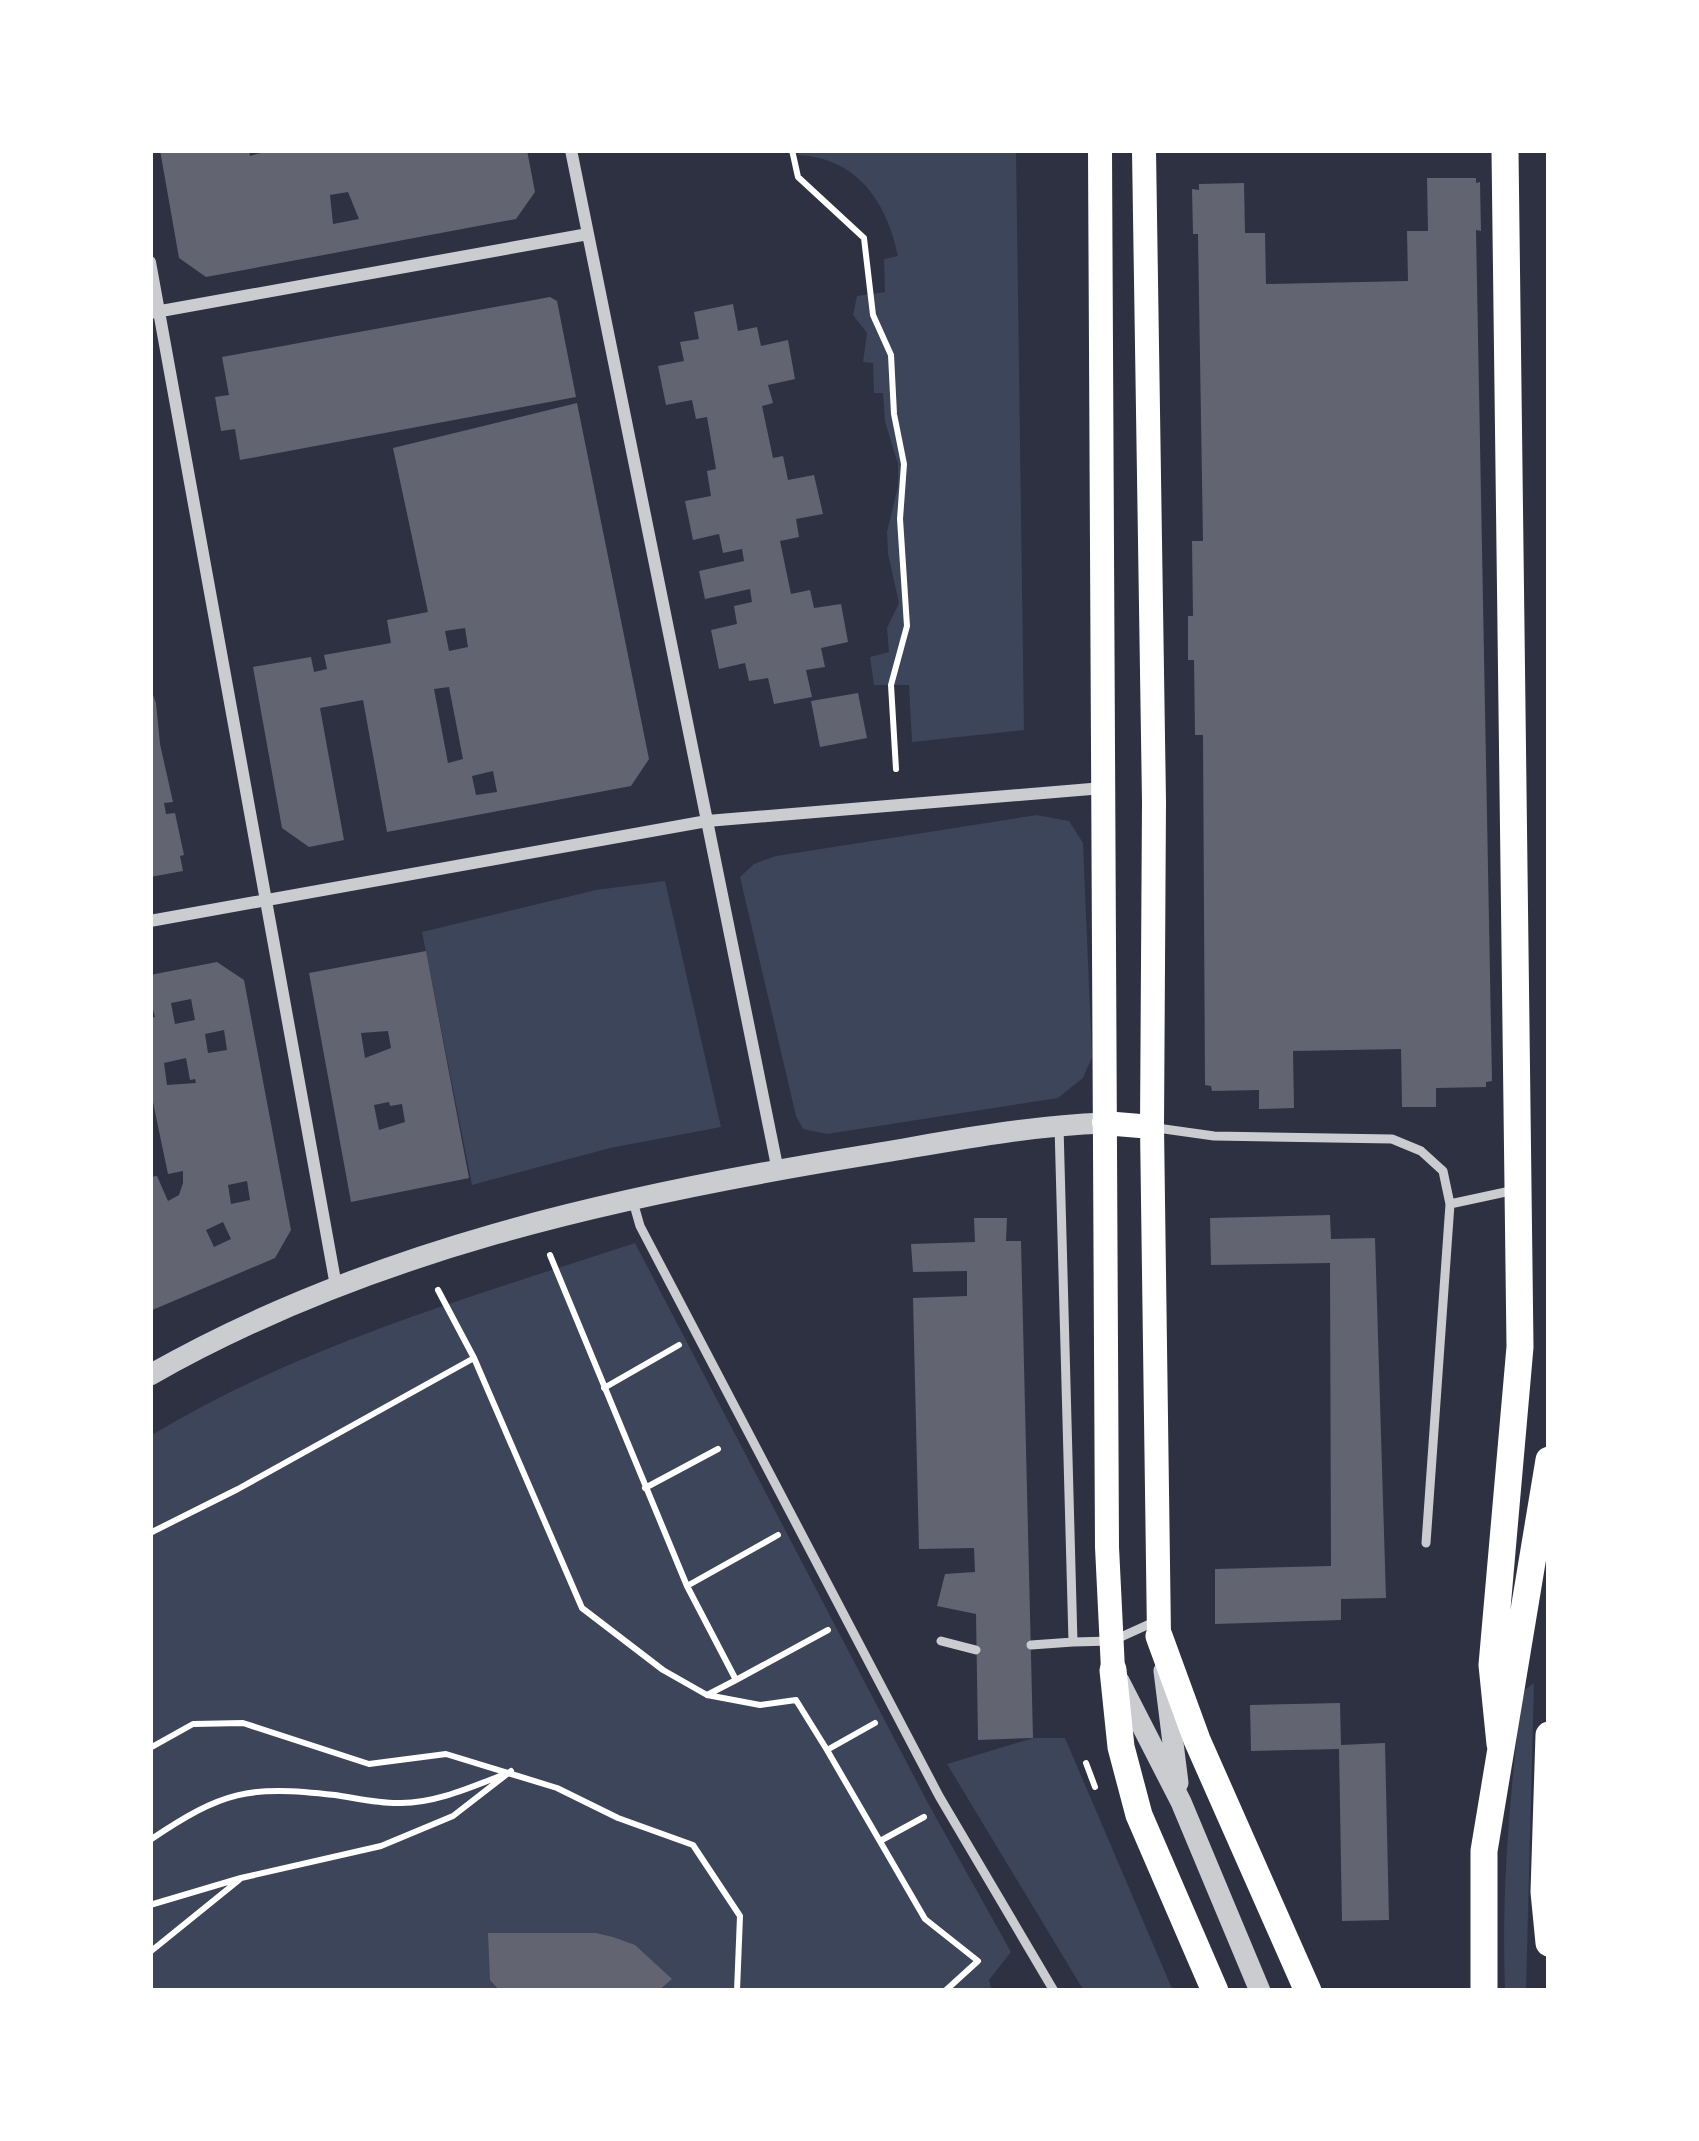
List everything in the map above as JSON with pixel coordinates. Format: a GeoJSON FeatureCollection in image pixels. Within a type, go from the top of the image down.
{"type":"FeatureCollection","features":[{"type":"Feature","properties":{"kind":"highway"},"geometry":{"type":"LineString","coordinates":[[1500,1744],[1492,1665],[1520,1347],[1505,150]]}},
{"type":"Feature","properties":{"kind":"highway"},"geometry":{"type":"LineString","coordinates":[[1484,1991],[1484,1850],[1549,1460]]}},
{"type":"Feature","properties":{"kind":"highway"},"geometry":{"type":"LineString","coordinates":[[1159,1628],[1197,1740],[1308,1991]]}},
{"type":"Feature","properties":{"kind":"highway"},"geometry":{"type":"LineString","coordinates":[[1112,1656],[1121,1747],[1139,1816],[1215,1991]]}},
{"type":"Feature","properties":{"kind":"highway"},"geometry":{"type":"LineString","coordinates":[[1549,1735],[1544,1892],[1549,1943]]}},
{"type":"Feature","properties":{"kind":"main road"},"geometry":{"type":"LineString","coordinates":[[1100,150],[1107,1547],[1112,1656]]}},
{"type":"Feature","properties":{"kind":"main road"},"geometry":{"type":"LineString","coordinates":[[1144,150],[1159,1628]]}},
{"type":"Feature","properties":{"kind":"main road"},"geometry":{"type":"LineString","coordinates":[[1104,1124],[1152,1127]]}},
{"type":"Feature","properties":{"kind":"street"},"geometry":{"type":"LineString","coordinates":[[571,150],[778,1171]]}},
{"type":"Feature","properties":{"kind":"street"},"geometry":{"type":"LineString","coordinates":[[155,312],[588,234]]}},
{"type":"Feature","properties":{"kind":"street"},"geometry":{"type":"LineString","coordinates":[[150,262],[155,312],[336,1286]]}},
{"type":"Feature","properties":{"kind":"street"},"geometry":{"type":"LineString","coordinates":[[150,921],[707,820],[1103,788]]}},
{"type":"Feature","properties":{"kind":"street"},"geometry":{"type":"LineString","coordinates":[[150,1375],[336,1286],[514,1226],[778,1171],[1059,1125],[1104,1124]]}},
{"type":"Feature","properties":{"kind":"street"},"geometry":{"type":"LineString","coordinates":[[1159,1628],[1180,1802]]}},
{"type":"Feature","properties":{"kind":"street"},"geometry":{"type":"LineString","coordinates":[[1112,1656],[1180,1802],[1259,1991]]}},
{"type":"Feature","properties":{"kind":"lane"},"geometry":{"type":"LineString","coordinates":[[1059,1125],[1073,1642]]}},
{"type":"Feature","properties":{"kind":"lane"},"geometry":{"type":"LineString","coordinates":[[1152,1127],[1214,1136],[1392,1139],[1420,1151],[1443,1171],[1450,1204],[1426,1543]]}},
{"type":"Feature","properties":{"kind":"lane"},"geometry":{"type":"LineString","coordinates":[[1450,1204],[1519,1189]]}},
{"type":"Feature","properties":{"kind":"lane"},"geometry":{"type":"LineString","coordinates":[[632,1198],[640,1226],[939,1796],[1054,1991]]}},
{"type":"Feature","properties":{"kind":"lane"},"geometry":{"type":"LineString","coordinates":[[1031,1645],[1073,1642],[1112,1656],[1159,1628]]}},
{"type":"Feature","properties":{"kind":"lane"},"geometry":{"type":"LineString","coordinates":[[940,1641],[976,1650]]}},
{"type":"Feature","properties":{"kind":"path"},"geometry":{"type":"LineString","coordinates":[[792,150],[798,176],[864,238],[873,315],[891,355],[894,414],[904,464],[900,519],[907,626],[892,677],[896,769]]}},
{"type":"Feature","properties":{"kind":"path"},"geometry":{"type":"LineString","coordinates":[[550,1255],[687,1586],[736,1679]]}},
{"type":"Feature","properties":{"kind":"path"},"geometry":{"type":"LineString","coordinates":[[438,1290],[474,1358],[582,1608],[663,1670],[707,1695],[760,1705],[796,1700],[925,1919],[978,1961],[945,1991]]}},
{"type":"Feature","properties":{"kind":"path"},"geometry":{"type":"LineString","coordinates":[[604,1388],[681,1344]]}},
{"type":"Feature","properties":{"kind":"path"},"geometry":{"type":"LineString","coordinates":[[150,1532],[238,1489],[474,1358]]}},
{"type":"Feature","properties":{"kind":"path"},"geometry":{"type":"LineString","coordinates":[[645,1488],[718,1449]]}},
{"type":"Feature","properties":{"kind":"path"},"geometry":{"type":"LineString","coordinates":[[687,1586],[781,1533]]}},
{"type":"Feature","properties":{"kind":"path"},"geometry":{"type":"LineString","coordinates":[[707,1695],[831,1629]]}},
{"type":"Feature","properties":{"kind":"path"},"geometry":{"type":"LineString","coordinates":[[827,1750],[879,1721]]}},
{"type":"Feature","properties":{"kind":"path"},"geometry":{"type":"LineString","coordinates":[[150,1748],[193,1724],[243,1723],[370,1764],[446,1754],[557,1788],[618,1818],[693,1845],[740,1916],[737,1991]]}},
{"type":"Feature","properties":{"kind":"path"},"geometry":{"type":"LineString","coordinates":[[150,1840],[199,1807],[238,1792],[278,1789],[401,1804],[457,1792],[511,1772]]}},
{"type":"Feature","properties":{"kind":"path"},"geometry":{"type":"LineString","coordinates":[[150,1905],[381,1846],[453,1816],[511,1772]]}},
{"type":"Feature","properties":{"kind":"path"},"geometry":{"type":"LineString","coordinates":[[880,1841],[928,1814]]}},
{"type":"Feature","properties":{"kind":"path"},"geometry":{"type":"LineString","coordinates":[[150,1952],[242,1878]]}},
{"type":"Feature","properties":{"kind":"shaded area"},"geometry":{"type":"Polygon","coordinates":[[[798,150],[1016,150],[1024,730],[912,742],[909,685],[874,685],[870,657],[889,652],[887,628],[899,603],[887,532],[898,464],[885,422],[883,393],[874,393],[873,363],[863,362],[867,333],[853,315],[857,296],[885,292],[884,259],[898,256],[886,218],[866,187],[837,165],[798,155],[798,150]]]}},
{"type":"Feature","properties":{"kind":"shaded area"},"geometry":{"type":"Polygon","coordinates":[[[1037,815],[1069,821],[1083,843],[1092,1057],[1083,1078],[1058,1098],[827,1134],[803,1129],[796,1116],[740,877],[754,864],[776,856],[1037,815]]]}},
{"type":"Feature","properties":{"kind":"shaded area"},"geometry":{"type":"Polygon","coordinates":[[[665,881],[721,1127],[610,1148],[472,1185],[422,932],[596,890],[665,881]]]}},
{"type":"Feature","properties":{"kind":"shaded area"},"geometry":{"type":"Polygon","coordinates":[[[635,1243],[1011,1952],[989,1980],[992,1991],[150,1991],[150,1436],[265,1375],[325,1350],[635,1243]]]}},
{"type":"Feature","properties":{"kind":"shaded area"},"geometry":{"type":"Polygon","coordinates":[[[1534,1683],[1526,1991],[1505,1991],[1505,1879],[1514,1767],[1522,1692],[1534,1683]]]}},
{"type":"Feature","properties":{"kind":"shaded area"},"geometry":{"type":"Polygon","coordinates":[[[1033,1738],[1065,1738],[1173,1991],[1084,1991],[947,1764],[1033,1738]]]}},
{"type":"Feature","properties":{"kind":"building"},"geometry":{"type":"Polygon","coordinates":[[[160,150],[249,150],[250,156],[271,150],[527,150],[535,192],[516,219],[206,277],[179,258],[160,150]],[[348,192],[330,195],[333,224],[359,219],[348,192]]]}},
{"type":"Feature","properties":{"kind":"building"},"geometry":{"type":"Polygon","coordinates":[[[1427,178],[1476,178],[1480,182],[1481,231],[1476,230],[1492,1081],[1486,1087],[1436,1088],[1436,1107],[1402,1107],[1401,1049],[1293,1051],[1294,1108],[1259,1109],[1259,1090],[1212,1091],[1205,1085],[1203,735],[1195,735],[1194,660],[1188,660],[1192,541],[1203,541],[1198,234],[1193,234],[1192,189],[1199,190],[1199,184],[1244,183],[1245,233],[1265,233],[1266,284],[1408,281],[1407,231],[1428,231],[1427,178]]]}},
{"type":"Feature","properties":{"kind":"building"},"geometry":{"type":"Polygon","coordinates":[[[550,297],[557,301],[576,397],[240,460],[235,429],[221,431],[215,397],[229,395],[222,357],[550,297]]]}},
{"type":"Feature","properties":{"kind":"building"},"geometry":{"type":"Polygon","coordinates":[[[733,304],[738,331],[757,327],[761,346],[788,340],[795,379],[768,385],[773,403],[762,406],[773,458],[783,456],[788,480],[814,475],[823,514],[796,519],[799,537],[780,541],[791,594],[810,590],[814,608],[841,604],[848,642],[821,648],[825,667],[806,670],[812,697],[774,704],[768,678],[749,681],[745,663],[719,669],[711,630],[737,624],[734,606],[752,602],[750,589],[705,599],[699,571],[744,561],[742,549],[723,553],[719,534],[693,540],[685,501],[711,496],[707,471],[716,469],[707,417],[696,419],[692,400],[666,405],[658,366],[684,361],[680,342],[699,339],[694,312],[733,304]]]}},
{"type":"Feature","properties":{"kind":"building"},"geometry":{"type":"Polygon","coordinates":[[[577,403],[649,759],[631,786],[387,832],[363,700],[320,708],[344,840],[309,847],[282,828],[253,667],[311,657],[314,672],[327,669],[324,655],[391,643],[387,620],[428,612],[393,448],[577,403]],[[465,628],[445,631],[449,651],[468,647],[465,628]],[[449,687],[434,689],[448,763],[463,759],[449,687]],[[493,771],[472,776],[476,795],[497,792],[493,771]]]}},
{"type":"Feature","properties":{"kind":"building"},"geometry":{"type":"Polygon","coordinates":[[[150,687],[173,802],[164,803],[166,814],[175,813],[184,855],[180,856],[183,871],[150,877],[150,687]]]}},
{"type":"Feature","properties":{"kind":"building"},"geometry":{"type":"Polygon","coordinates":[[[858,693],[867,738],[820,747],[811,701],[858,693]]]}},
{"type":"Feature","properties":{"kind":"building"},"geometry":{"type":"Polygon","coordinates":[[[426,951],[469,1178],[351,1202],[309,973],[426,951]],[[388,1031],[361,1033],[365,1058],[391,1048],[388,1031]],[[389,1102],[374,1105],[379,1130],[405,1122],[402,1104],[390,1106],[389,1102]]]}},
{"type":"Feature","properties":{"kind":"building"},"geometry":{"type":"Polygon","coordinates":[[[217,962],[244,980],[291,1230],[275,1258],[150,1311],[150,1177],[157,1176],[168,1201],[179,1195],[183,1171],[168,1174],[150,1088],[150,1018],[155,1017],[150,1011],[150,975],[217,962]],[[191,999],[171,1003],[175,1024],[195,1020],[191,999]],[[224,1030],[205,1034],[208,1053],[227,1050],[224,1030]],[[186,1058],[164,1063],[167,1085],[196,1083],[190,1080],[186,1058]],[[247,1181],[228,1185],[231,1204],[250,1200],[247,1181]],[[223,1222],[206,1230],[214,1247],[231,1239],[223,1222]]]}},
{"type":"Feature","properties":{"kind":"building"},"geometry":{"type":"Polygon","coordinates":[[[1330,1215],[1331,1239],[1375,1238],[1386,1598],[1341,1599],[1341,1620],[1215,1624],[1215,1569],[1331,1566],[1330,1263],[1211,1265],[1210,1218],[1330,1215]]]}},
{"type":"Feature","properties":{"kind":"building"},"geometry":{"type":"Polygon","coordinates":[[[974,1218],[1007,1218],[1006,1241],[1021,1241],[1033,1738],[978,1740],[976,1614],[937,1606],[945,1574],[975,1572],[974,1548],[919,1549],[913,1298],[967,1296],[967,1271],[913,1272],[911,1244],[975,1242],[974,1218]]]}},
{"type":"Feature","properties":{"kind":"building"},"geometry":{"type":"Polygon","coordinates":[[[1340,1703],[1341,1745],[1385,1743],[1389,1920],[1342,1921],[1339,1749],[1251,1751],[1250,1705],[1340,1703]]]}},
{"type":"Feature","properties":{"kind":"building"},"geometry":{"type":"Polygon","coordinates":[[[488,1933],[613,1937],[635,1945],[672,1979],[658,1991],[500,1991],[490,1980],[488,1933]]]}}]}
